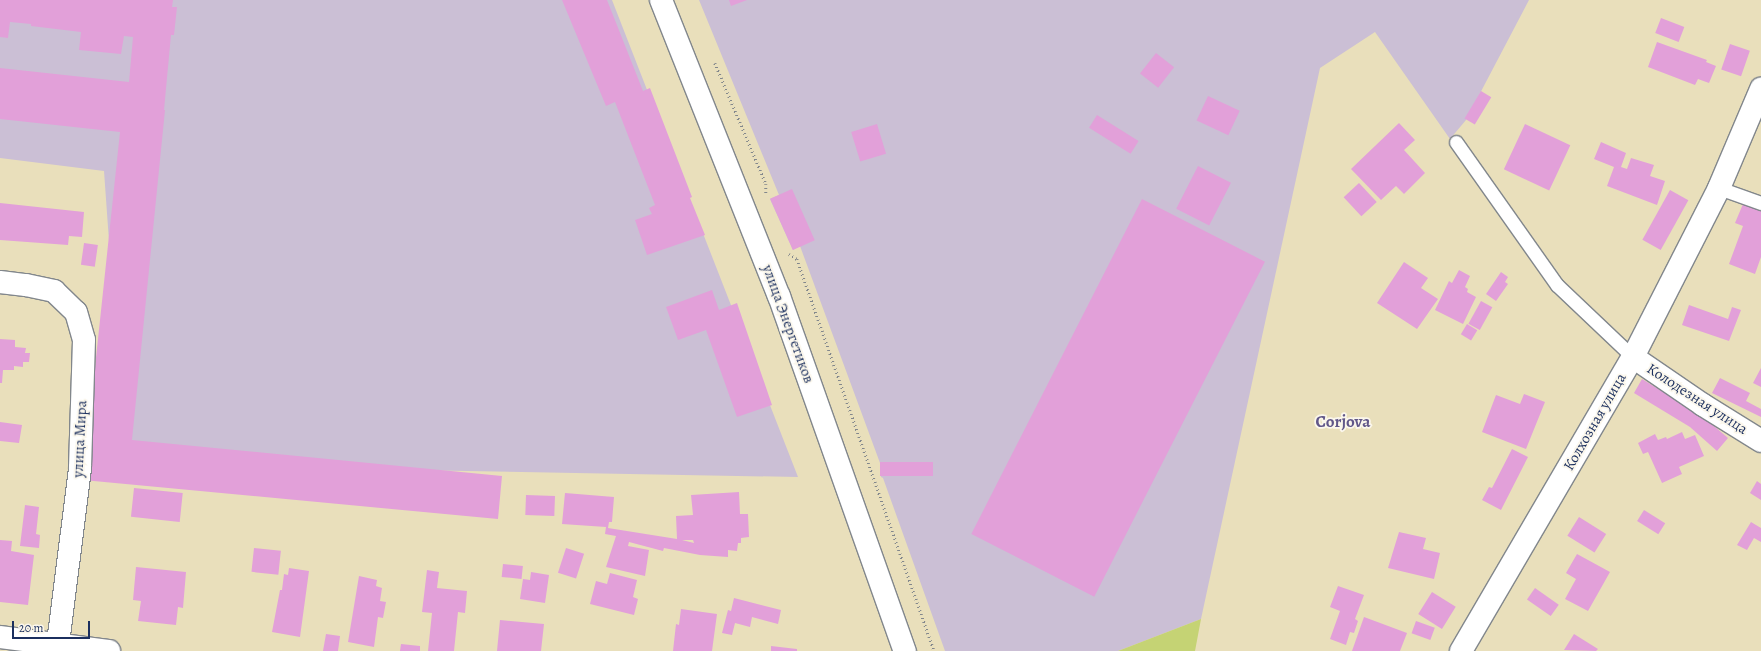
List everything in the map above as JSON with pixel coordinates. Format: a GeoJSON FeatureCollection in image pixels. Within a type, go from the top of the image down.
{"type":"FeatureCollection","features":[{"type":"Feature","properties":{"kind":"street","name":"улица Энергетиков"},"geometry":{"type":"LineString","coordinates":[[660,0],[779,296],[905,651]]}},
{"type":"Feature","properties":{"kind":"street","name":"Колхозная улица"},"geometry":{"type":"LineString","coordinates":[[1460,651],[1633,357],[1719,188],[1761,89]]}},
{"type":"Feature","properties":{"kind":"street","name":"улица Мира"},"geometry":{"type":"LineString","coordinates":[[0,282],[26,285],[54,291],[76,312],[84,340],[80,469],[57,647]]}},
{"type":"Feature","properties":{"kind":"street","name":"Колодезная улица"},"geometry":{"type":"LineString","coordinates":[[1633,357],[1703,405],[1761,440]]}},
{"type":"Feature","properties":{"kind":"street"},"geometry":{"type":"LineString","coordinates":[[0,637],[57,647],[109,651]]}},
{"type":"Feature","properties":{"kind":"lane"},"geometry":{"type":"LineString","coordinates":[[1456,142],[1557,285],[1633,357]]}},
{"type":"Feature","properties":{"kind":"lane"},"geometry":{"type":"LineString","coordinates":[[1719,188],[1761,203]]}},
{"type":"Feature","properties":{"kind":"shaded area"},"geometry":{"type":"Polygon","coordinates":[[[0,0],[612,0],[798,477],[125,465],[104,171],[0,158],[0,0]]]}},
{"type":"Feature","properties":{"kind":"shaded area"},"geometry":{"type":"Polygon","coordinates":[[[699,0],[1529,0],[1466,120],[1450,139],[1375,32],[1320,68],[1201,619],[1118,651],[945,651],[883,478],[881,477],[880,463],[800,246],[793,250],[770,199],[779,195],[699,0]]]}},
{"type":"Feature","properties":{"kind":"green space"},"geometry":{"type":"Polygon","coordinates":[[[1201,619],[1195,651],[1118,651],[1201,619]]]}},
{"type":"Feature","properties":{"kind":"building"},"geometry":{"type":"Polygon","coordinates":[[[0,0],[173,0],[172,7],[177,7],[174,35],[171,35],[165,110],[132,440],[502,476],[498,519],[83,480],[120,132],[0,119],[0,68],[129,82],[133,37],[124,36],[121,54],[79,50],[81,32],[31,26],[31,24],[10,22],[8,38],[0,37],[0,0]]]}},
{"type":"Feature","properties":{"kind":"building"},"geometry":{"type":"Polygon","coordinates":[[[562,0],[607,0],[643,91],[650,88],[705,235],[647,255],[635,220],[652,214],[649,208],[655,205],[615,102],[606,106],[562,0]]]}},
{"type":"Feature","properties":{"kind":"building"},"geometry":{"type":"Polygon","coordinates":[[[729,0],[747,0],[731,6],[729,0]]]}},
{"type":"Feature","properties":{"kind":"building"},"geometry":{"type":"Polygon","coordinates":[[[1661,18],[1684,27],[1679,42],[1655,33],[1661,18]]]}},
{"type":"Feature","properties":{"kind":"building"},"geometry":{"type":"Polygon","coordinates":[[[1657,42],[1707,60],[1706,62],[1716,66],[1709,83],[1698,79],[1695,85],[1648,67],[1657,42]]]}},
{"type":"Feature","properties":{"kind":"building"},"geometry":{"type":"Polygon","coordinates":[[[1730,44],[1750,51],[1741,76],[1721,70],[1730,44]]]}},
{"type":"Feature","properties":{"kind":"building"},"geometry":{"type":"Polygon","coordinates":[[[1156,53],[1174,67],[1158,88],[1140,73],[1156,53]]]}},
{"type":"Feature","properties":{"kind":"building"},"geometry":{"type":"Polygon","coordinates":[[[1481,91],[1491,97],[1475,125],[1465,118],[1481,91]]]}},
{"type":"Feature","properties":{"kind":"building"},"geometry":{"type":"Polygon","coordinates":[[[1208,96],[1240,111],[1228,135],[1197,120],[1208,96]]]}},
{"type":"Feature","properties":{"kind":"building"},"geometry":{"type":"Polygon","coordinates":[[[1097,115],[1139,141],[1131,154],[1089,128],[1097,115]]]}},
{"type":"Feature","properties":{"kind":"building"},"geometry":{"type":"Polygon","coordinates":[[[1399,123],[1415,140],[1404,150],[1425,173],[1404,194],[1396,186],[1381,200],[1351,169],[1399,123]]]}},
{"type":"Feature","properties":{"kind":"building"},"geometry":{"type":"Polygon","coordinates":[[[877,124],[886,154],[860,162],[851,132],[877,124]]]}},
{"type":"Feature","properties":{"kind":"building"},"geometry":{"type":"Polygon","coordinates":[[[1525,124],[1570,145],[1549,190],[1504,169],[1525,124]]]}},
{"type":"Feature","properties":{"kind":"building"},"geometry":{"type":"Polygon","coordinates":[[[1601,142],[1626,153],[1621,167],[1627,169],[1631,158],[1654,165],[1650,176],[1665,181],[1657,205],[1607,186],[1614,167],[1594,159],[1601,142]]]}},
{"type":"Feature","properties":{"kind":"building"},"geometry":{"type":"Polygon","coordinates":[[[1198,166],[1231,183],[1209,226],[1176,209],[1198,166]]]}},
{"type":"Feature","properties":{"kind":"building"},"geometry":{"type":"Polygon","coordinates":[[[1359,183],[1377,202],[1361,216],[1344,197],[1359,183]]]}},
{"type":"Feature","properties":{"kind":"building"},"geometry":{"type":"Polygon","coordinates":[[[792,189],[815,240],[793,250],[770,199],[792,189]]]}},
{"type":"Feature","properties":{"kind":"building"},"geometry":{"type":"Polygon","coordinates":[[[1670,190],[1688,200],[1661,250],[1642,240],[1670,190]]]}},
{"type":"Feature","properties":{"kind":"building"},"geometry":{"type":"Polygon","coordinates":[[[1142,199],[1265,262],[1094,597],[971,534],[1142,199]]]}},
{"type":"Feature","properties":{"kind":"building"},"geometry":{"type":"Polygon","coordinates":[[[0,203],[84,212],[82,237],[69,236],[68,245],[0,240],[0,203]]]}},
{"type":"Feature","properties":{"kind":"building"},"geometry":{"type":"Polygon","coordinates":[[[1743,204],[1761,209],[1761,257],[1755,274],[1729,264],[1743,226],[1735,223],[1743,204]]]}},
{"type":"Feature","properties":{"kind":"building"},"geometry":{"type":"Polygon","coordinates":[[[84,243],[98,245],[95,267],[81,265],[84,243]]]}},
{"type":"Feature","properties":{"kind":"building"},"geometry":{"type":"Polygon","coordinates":[[[1404,262],[1428,278],[1421,288],[1438,299],[1417,329],[1377,303],[1404,262]]]}},
{"type":"Feature","properties":{"kind":"building"},"geometry":{"type":"Polygon","coordinates":[[[1459,270],[1470,276],[1465,287],[1468,289],[1467,292],[1476,297],[1463,324],[1435,310],[1449,281],[1452,283],[1459,270]]]}},
{"type":"Feature","properties":{"kind":"building"},"geometry":{"type":"Polygon","coordinates":[[[1501,272],[1508,277],[1505,282],[1508,284],[1496,301],[1486,294],[1501,272]]]}},
{"type":"Feature","properties":{"kind":"building"},"geometry":{"type":"Polygon","coordinates":[[[712,290],[719,310],[737,303],[772,405],[737,417],[706,330],[678,340],[666,307],[712,290]]]}},
{"type":"Feature","properties":{"kind":"building"},"geometry":{"type":"Polygon","coordinates":[[[1481,301],[1492,307],[1480,330],[1468,324],[1481,301]]]}},
{"type":"Feature","properties":{"kind":"building"},"geometry":{"type":"Polygon","coordinates":[[[1689,305],[1728,319],[1732,307],[1741,310],[1729,341],[1682,325],[1689,305]]]}},
{"type":"Feature","properties":{"kind":"building"},"geometry":{"type":"Polygon","coordinates":[[[1467,324],[1477,330],[1471,340],[1461,334],[1467,324]]]}},
{"type":"Feature","properties":{"kind":"building"},"geometry":{"type":"Polygon","coordinates":[[[0,339],[15,340],[15,347],[26,348],[25,353],[30,353],[29,362],[23,362],[23,367],[14,366],[14,370],[3,370],[2,383],[0,383],[0,339]]]}},
{"type":"Feature","properties":{"kind":"building"},"geometry":{"type":"Polygon","coordinates":[[[1761,368],[1761,387],[1753,383],[1761,368]]]}},
{"type":"Feature","properties":{"kind":"building"},"geometry":{"type":"Polygon","coordinates":[[[1720,378],[1750,393],[1746,401],[1761,409],[1761,417],[1712,393],[1720,378]]]}},
{"type":"Feature","properties":{"kind":"building"},"geometry":{"type":"Polygon","coordinates":[[[1642,379],[1701,415],[1728,438],[1717,451],[1690,427],[1634,393],[1642,379]]]}},
{"type":"Feature","properties":{"kind":"building"},"geometry":{"type":"Polygon","coordinates":[[[1524,394],[1545,402],[1526,449],[1482,432],[1496,395],[1520,404],[1524,394]]]}},
{"type":"Feature","properties":{"kind":"building"},"geometry":{"type":"Polygon","coordinates":[[[0,422],[22,425],[19,443],[0,441],[0,422]]]}},
{"type":"Feature","properties":{"kind":"building"},"geometry":{"type":"Polygon","coordinates":[[[1682,432],[1685,439],[1695,435],[1704,456],[1679,467],[1682,474],[1662,483],[1648,452],[1643,454],[1638,443],[1655,434],[1658,440],[1666,437],[1667,439],[1682,432]]]}},
{"type":"Feature","properties":{"kind":"building"},"geometry":{"type":"Polygon","coordinates":[[[1512,449],[1528,457],[1501,510],[1482,500],[1489,487],[1492,488],[1512,449]]]}},
{"type":"Feature","properties":{"kind":"building"},"geometry":{"type":"Polygon","coordinates":[[[880,462],[933,462],[933,476],[880,476],[880,462]]]}},
{"type":"Feature","properties":{"kind":"building"},"geometry":{"type":"Polygon","coordinates":[[[1757,481],[1761,484],[1761,500],[1750,493],[1757,481]]]}},
{"type":"Feature","properties":{"kind":"building"},"geometry":{"type":"Polygon","coordinates":[[[134,488],[183,493],[180,522],[131,517],[134,488]]]}},
{"type":"Feature","properties":{"kind":"building"},"geometry":{"type":"Polygon","coordinates":[[[739,492],[740,514],[748,514],[749,537],[741,538],[741,543],[738,543],[737,551],[728,550],[728,557],[700,555],[664,548],[663,551],[629,542],[628,546],[649,550],[645,576],[606,567],[616,536],[605,534],[606,527],[562,524],[565,493],[614,497],[612,522],[609,522],[608,528],[677,539],[676,516],[693,515],[691,495],[739,492]],[[682,540],[694,543],[693,540],[682,540]]]}},
{"type":"Feature","properties":{"kind":"building"},"geometry":{"type":"Polygon","coordinates":[[[526,495],[555,496],[554,516],[525,515],[526,495]]]}},
{"type":"Feature","properties":{"kind":"building"},"geometry":{"type":"Polygon","coordinates":[[[25,505],[39,507],[36,534],[40,535],[39,548],[20,546],[25,505]]]}},
{"type":"Feature","properties":{"kind":"building"},"geometry":{"type":"Polygon","coordinates":[[[1644,510],[1665,523],[1658,534],[1637,521],[1644,510]]]}},
{"type":"Feature","properties":{"kind":"building"},"geometry":{"type":"Polygon","coordinates":[[[1579,517],[1606,534],[1594,553],[1567,536],[1579,517]]]}},
{"type":"Feature","properties":{"kind":"building"},"geometry":{"type":"Polygon","coordinates":[[[1751,522],[1761,528],[1761,542],[1754,538],[1747,550],[1737,545],[1751,522]]]}},
{"type":"Feature","properties":{"kind":"building"},"geometry":{"type":"Polygon","coordinates":[[[1399,532],[1426,538],[1423,549],[1440,553],[1434,579],[1388,568],[1399,532]]]}},
{"type":"Feature","properties":{"kind":"building"},"geometry":{"type":"Polygon","coordinates":[[[0,540],[12,541],[11,551],[34,555],[28,605],[0,602],[0,540]]]}},
{"type":"Feature","properties":{"kind":"building"},"geometry":{"type":"Polygon","coordinates":[[[254,548],[281,551],[278,575],[251,572],[254,548]]]}},
{"type":"Feature","properties":{"kind":"building"},"geometry":{"type":"Polygon","coordinates":[[[566,548],[584,554],[576,579],[558,573],[566,548]]]}},
{"type":"Feature","properties":{"kind":"building"},"geometry":{"type":"Polygon","coordinates":[[[1577,554],[1610,572],[1588,611],[1565,599],[1576,579],[1566,573],[1577,554]]]}},
{"type":"Feature","properties":{"kind":"building"},"geometry":{"type":"Polygon","coordinates":[[[503,564],[523,566],[522,579],[502,577],[503,564]]]}},
{"type":"Feature","properties":{"kind":"building"},"geometry":{"type":"Polygon","coordinates":[[[136,567],[186,572],[183,608],[178,607],[176,625],[138,621],[141,601],[133,600],[136,567]]]}},
{"type":"Feature","properties":{"kind":"building"},"geometry":{"type":"Polygon","coordinates":[[[289,568],[309,571],[300,637],[272,632],[280,590],[282,590],[284,574],[288,575],[289,568]]]}},
{"type":"Feature","properties":{"kind":"building"},"geometry":{"type":"Polygon","coordinates":[[[427,570],[439,572],[437,588],[467,591],[465,613],[458,612],[454,651],[428,651],[432,613],[422,612],[427,570]]]}},
{"type":"Feature","properties":{"kind":"building"},"geometry":{"type":"Polygon","coordinates":[[[531,572],[549,575],[545,603],[520,599],[523,579],[530,580],[531,572]]]}},
{"type":"Feature","properties":{"kind":"building"},"geometry":{"type":"Polygon","coordinates":[[[610,573],[637,580],[633,597],[638,599],[634,615],[590,604],[596,581],[607,584],[610,573]]]}},
{"type":"Feature","properties":{"kind":"building"},"geometry":{"type":"Polygon","coordinates":[[[359,576],[377,580],[376,586],[382,588],[380,601],[386,602],[383,618],[378,617],[374,647],[348,642],[359,576]]]}},
{"type":"Feature","properties":{"kind":"building"},"geometry":{"type":"Polygon","coordinates":[[[1338,586],[1364,595],[1355,619],[1358,621],[1354,633],[1350,632],[1346,645],[1330,639],[1340,611],[1330,607],[1338,586]]]}},
{"type":"Feature","properties":{"kind":"building"},"geometry":{"type":"Polygon","coordinates":[[[1535,588],[1559,605],[1551,616],[1527,599],[1535,588]]]}},
{"type":"Feature","properties":{"kind":"building"},"geometry":{"type":"Polygon","coordinates":[[[1432,592],[1456,607],[1442,629],[1418,614],[1432,592]]]}},
{"type":"Feature","properties":{"kind":"building"},"geometry":{"type":"Polygon","coordinates":[[[734,598],[781,610],[778,624],[752,617],[750,627],[735,623],[732,635],[722,633],[728,610],[731,611],[734,598]]]}},
{"type":"Feature","properties":{"kind":"building"},"geometry":{"type":"Polygon","coordinates":[[[681,609],[717,614],[712,651],[673,651],[676,624],[679,625],[681,609]]]}},
{"type":"Feature","properties":{"kind":"building"},"geometry":{"type":"Polygon","coordinates":[[[1364,617],[1407,633],[1400,651],[1352,651],[1364,617]]]}},
{"type":"Feature","properties":{"kind":"building"},"geometry":{"type":"Polygon","coordinates":[[[500,620],[544,624],[541,651],[497,651],[500,620]]]}},
{"type":"Feature","properties":{"kind":"building"},"geometry":{"type":"Polygon","coordinates":[[[1416,621],[1435,628],[1430,640],[1412,633],[1416,621]]]}},
{"type":"Feature","properties":{"kind":"building"},"geometry":{"type":"Polygon","coordinates":[[[326,634],[340,636],[338,651],[323,651],[326,634]]]}},
{"type":"Feature","properties":{"kind":"building"},"geometry":{"type":"Polygon","coordinates":[[[1574,634],[1598,649],[1596,651],[1564,650],[1574,634]]]}},
{"type":"Feature","properties":{"kind":"building"},"geometry":{"type":"Polygon","coordinates":[[[401,644],[420,646],[420,651],[400,651],[401,644]]]}},
{"type":"Feature","properties":{"kind":"building"},"geometry":{"type":"Polygon","coordinates":[[[771,646],[797,649],[797,651],[771,651],[771,646]]]}},
{"type":"Feature","properties":{"kind":"district","name":"Corjova"},"geometry":{"type":"Point","coordinates":[1343,422]}}]}
